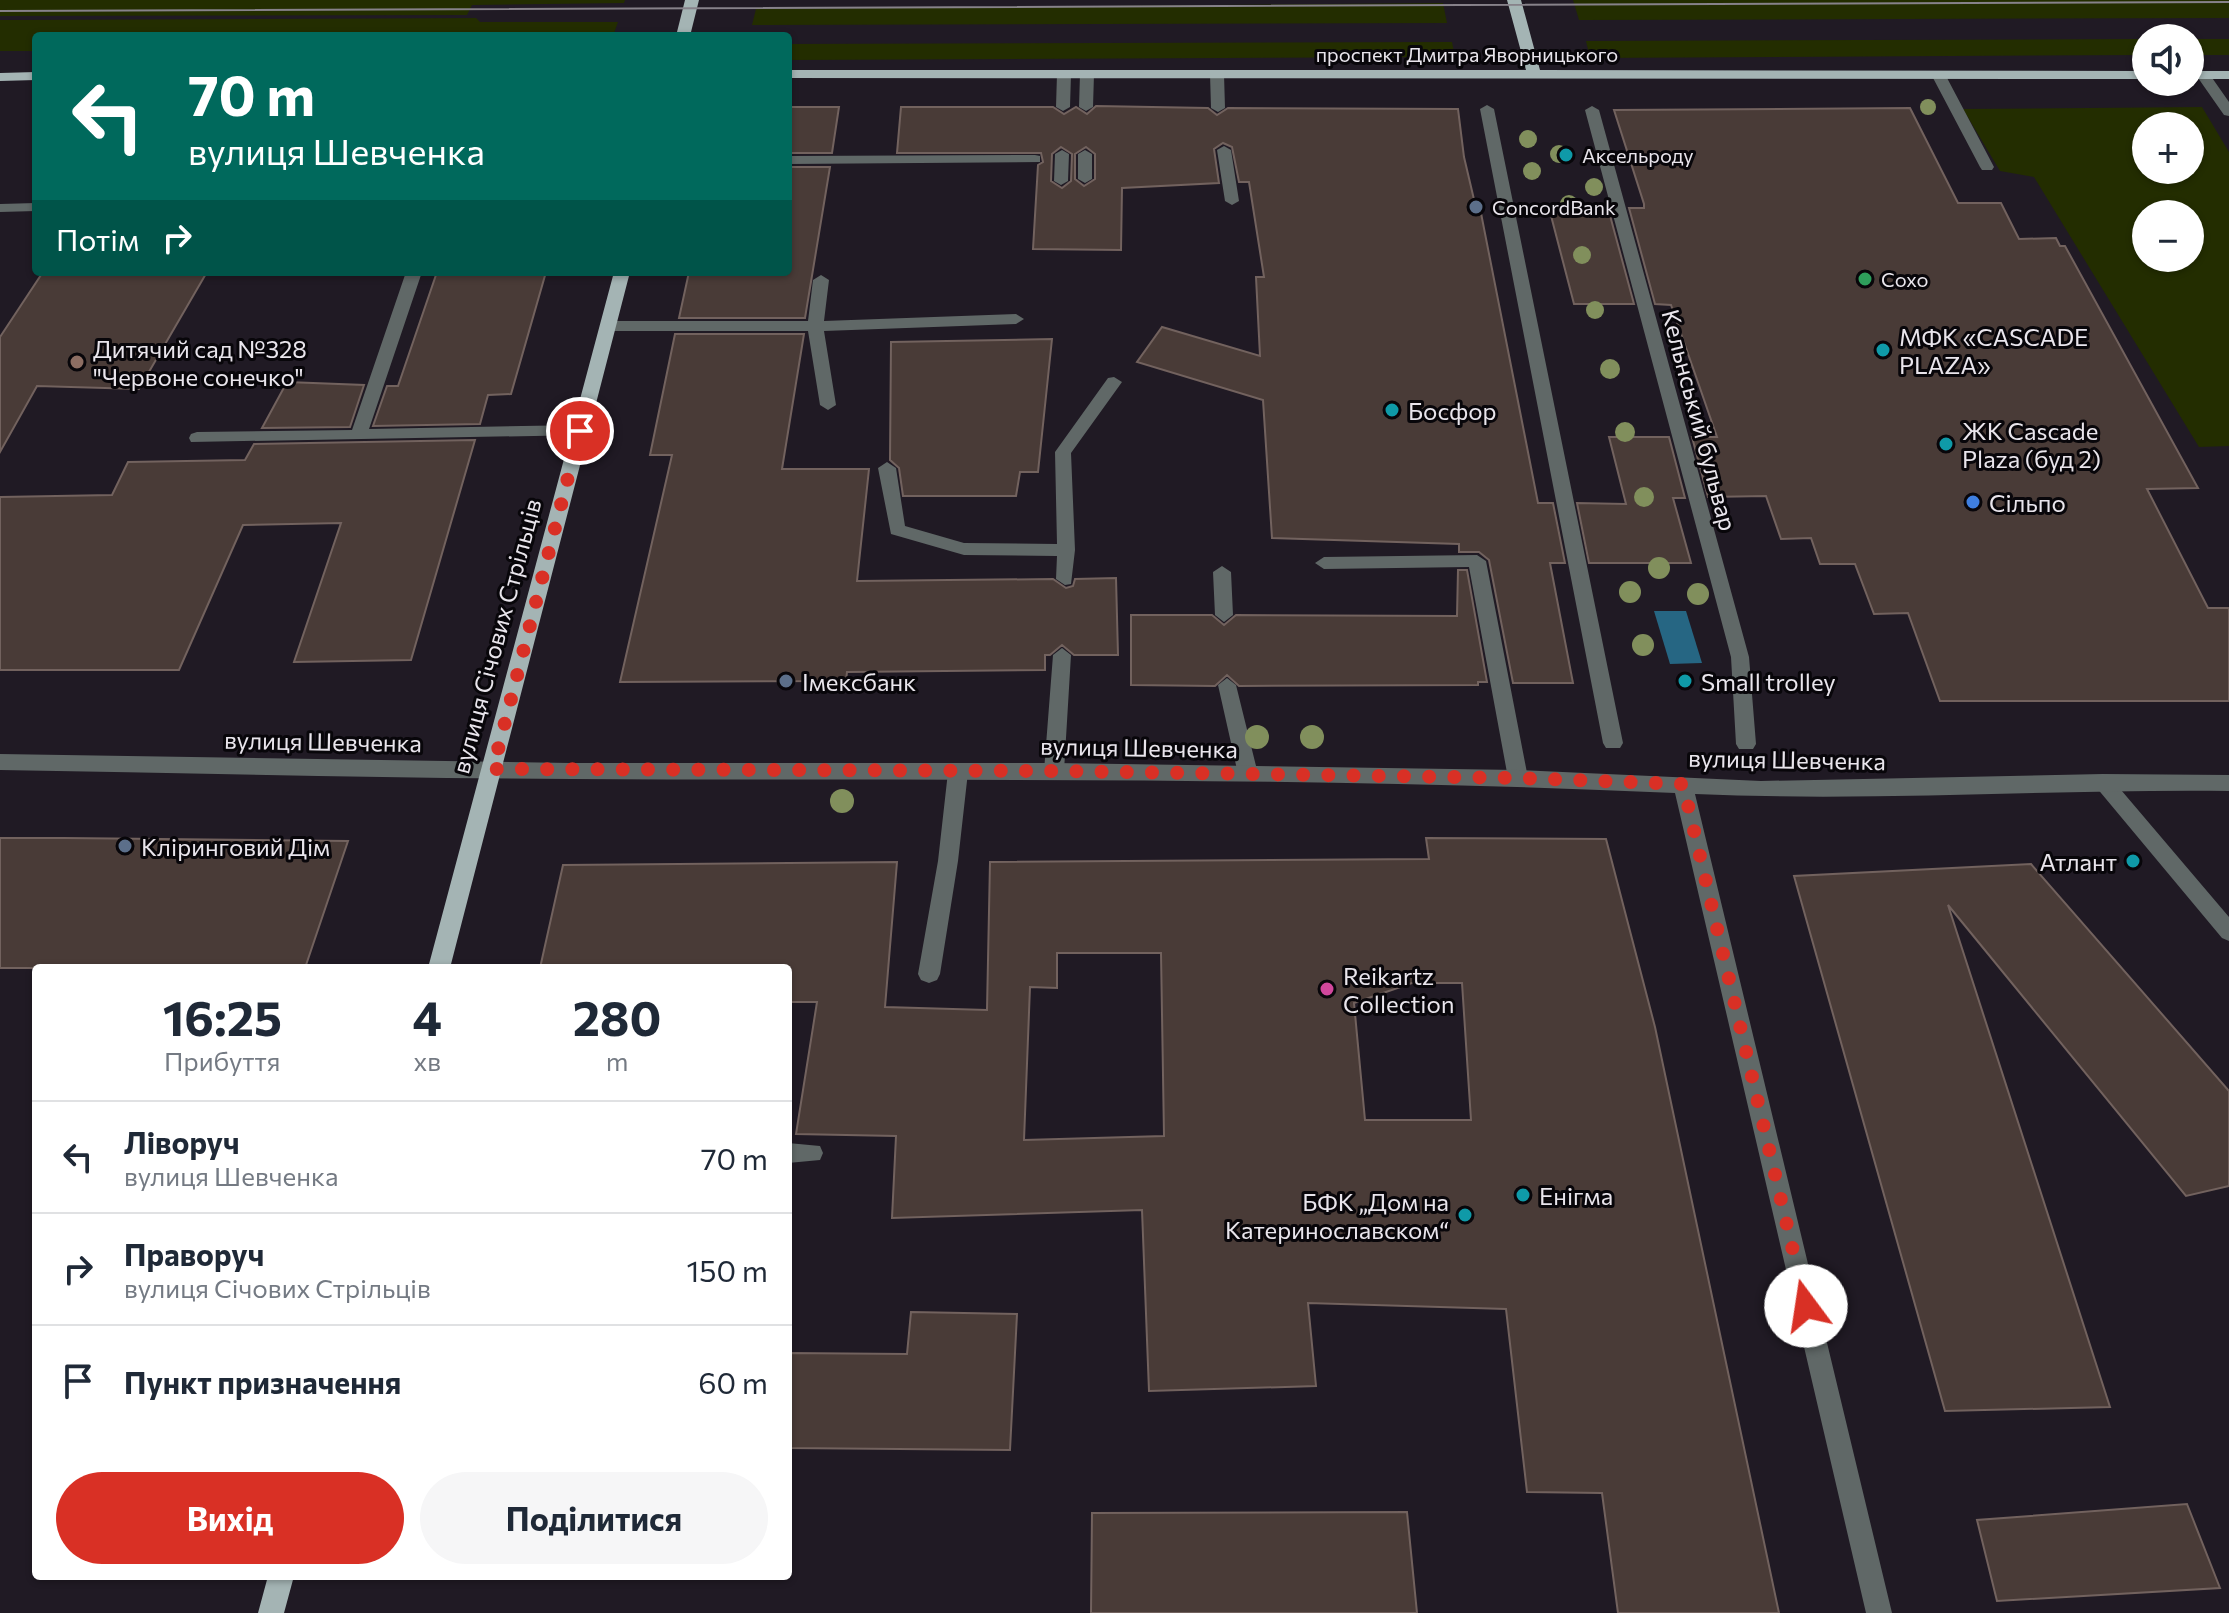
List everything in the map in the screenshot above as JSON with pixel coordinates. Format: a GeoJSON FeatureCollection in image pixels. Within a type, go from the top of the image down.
{"type":"FeatureCollection","features":[{"type":"Feature","properties":{"kind":"main road"},"geometry":{"type":"LineString","coordinates":[[684,32],[692,0]]}},
{"type":"Feature","properties":{"kind":"main road"},"geometry":{"type":"LineString","coordinates":[[1514,0],[1534,74]]}},
{"type":"Feature","properties":{"kind":"main road","name":"проспект Дмитра Яворницького"},"geometry":{"type":"LineString","coordinates":[[792,74],[2132,75]]}},
{"type":"Feature","properties":{"kind":"main road"},"geometry":{"type":"LineString","coordinates":[[2204,75],[2229,75]]}},
{"type":"Feature","properties":{"kind":"main road"},"geometry":{"type":"LineString","coordinates":[[0,77],[32,76]]}},
{"type":"Feature","properties":{"kind":"main road","name":"вулиця Січових Стрільців"},"geometry":{"type":"LineString","coordinates":[[440,964],[621,276]]}},
{"type":"Feature","properties":{"kind":"main road"},"geometry":{"type":"LineString","coordinates":[[271,1613],[280,1580]]}},
{"type":"Feature","properties":{"kind":"street"},"geometry":{"type":"LineString","coordinates":[[1063,107],[1064,74]]}},
{"type":"Feature","properties":{"kind":"street"},"geometry":{"type":"LineString","coordinates":[[1086,107],[1087,74]]}},
{"type":"Feature","properties":{"kind":"street"},"geometry":{"type":"LineString","coordinates":[[1217,74],[1218,108]]}},
{"type":"Feature","properties":{"kind":"street"},"geometry":{"type":"LineString","coordinates":[[1939,76],[1987,167]]}},
{"type":"Feature","properties":{"kind":"street"},"geometry":{"type":"LineString","coordinates":[[2204,83],[2229,112]]}},
{"type":"Feature","properties":{"kind":"street"},"geometry":{"type":"LineString","coordinates":[[1487,109],[1613,743]]}},
{"type":"Feature","properties":{"kind":"street","name":"Кельнський бульвар"},"geometry":{"type":"LineString","coordinates":[[1592,110],[1740,657],[1746,744]]}},
{"type":"Feature","properties":{"kind":"street"},"geometry":{"type":"LineString","coordinates":[[1224,150],[1232,201]]}},
{"type":"Feature","properties":{"kind":"street"},"geometry":{"type":"LineString","coordinates":[[1061,181],[1062,154]]}},
{"type":"Feature","properties":{"kind":"street"},"geometry":{"type":"LineString","coordinates":[[1085,154],[1085,179]]}},
{"type":"Feature","properties":{"kind":"street"},"geometry":{"type":"LineString","coordinates":[[792,160],[1035,159]]}},
{"type":"Feature","properties":{"kind":"street"},"geometry":{"type":"LineString","coordinates":[[0,208],[32,207]]}},
{"type":"Feature","properties":{"kind":"street"},"geometry":{"type":"LineString","coordinates":[[359,434],[413,276]]}},
{"type":"Feature","properties":{"kind":"street"},"geometry":{"type":"LineString","coordinates":[[821,280],[815,326],[828,405]]}},
{"type":"Feature","properties":{"kind":"street"},"geometry":{"type":"LineString","coordinates":[[608,326],[815,326],[1016,319]]}},
{"type":"Feature","properties":{"kind":"street"},"geometry":{"type":"LineString","coordinates":[[1065,579],[1063,452],[1114,382]]}},
{"type":"Feature","properties":{"kind":"street"},"geometry":{"type":"LineString","coordinates":[[197,438],[580,431]]}},
{"type":"Feature","properties":{"kind":"street"},"geometry":{"type":"LineString","coordinates":[[887,468],[897,530],[964,549],[1066,550]]}},
{"type":"Feature","properties":{"kind":"street"},"geometry":{"type":"LineString","coordinates":[[1324,563],[1477,561],[1518,778]]}},
{"type":"Feature","properties":{"kind":"street"},"geometry":{"type":"LineString","coordinates":[[1222,572],[1224,615]]}},
{"type":"Feature","properties":{"kind":"street"},"geometry":{"type":"LineString","coordinates":[[1054,771],[1062,655]]}},
{"type":"Feature","properties":{"kind":"street"},"geometry":{"type":"LineString","coordinates":[[1227,685],[1248,774]]}},
{"type":"Feature","properties":{"kind":"street","name":"вулиця Шевченка"},"geometry":{"type":"LineString","coordinates":[[0,762],[1518,778],[1761,789],[2103,782],[2229,783]]}},
{"type":"Feature","properties":{"kind":"street"},"geometry":{"type":"LineString","coordinates":[[929,974],[948,861],[958,772]]}},
{"type":"Feature","properties":{"kind":"street"},"geometry":{"type":"LineString","coordinates":[[2103,782],[2229,932]]}},
{"type":"Feature","properties":{"kind":"street"},"geometry":{"type":"LineString","coordinates":[[1683,784],[1879,1613]]}},
{"type":"Feature","properties":{"kind":"street"},"geometry":{"type":"LineString","coordinates":[[792,1153],[812,1153]]}},
{"type":"Feature","properties":{"kind":"green space"},"geometry":{"type":"Polygon","coordinates":[[[0,0],[625,0],[624,3],[472,5],[467,15],[0,16],[0,0]]]}},
{"type":"Feature","properties":{"kind":"green space"},"geometry":{"type":"Polygon","coordinates":[[[1573,0],[2229,0],[2229,18],[1579,20],[1573,0]]]}},
{"type":"Feature","properties":{"kind":"green space"},"geometry":{"type":"Polygon","coordinates":[[[1443,3],[1447,23],[752,25],[756,9],[1443,3]]]}},
{"type":"Feature","properties":{"kind":"green space"},"geometry":{"type":"Polygon","coordinates":[[[476,18],[480,22],[618,22],[614,32],[32,32],[32,51],[0,51],[0,20],[476,18]]]}},
{"type":"Feature","properties":{"kind":"green space"},"geometry":{"type":"Polygon","coordinates":[[[2132,39],[2132,55],[1590,58],[1586,41],[2132,39]]]}},
{"type":"Feature","properties":{"kind":"green space"},"geometry":{"type":"Polygon","coordinates":[[[2204,39],[2229,39],[2229,55],[2204,55],[2204,39]]]}},
{"type":"Feature","properties":{"kind":"green space"},"geometry":{"type":"Polygon","coordinates":[[[1452,42],[1455,57],[792,60],[792,44],[1452,42]]]}},
{"type":"Feature","properties":{"kind":"green space"},"geometry":{"type":"Polygon","coordinates":[[[2202,107],[2229,152],[2229,446],[2199,447],[2034,177],[2000,171],[1963,109],[2202,107]]]}},
{"type":"Feature","properties":{"kind":"water"},"geometry":{"type":"Polygon","coordinates":[[[1654,611],[1686,611],[1702,663],[1670,664],[1654,611]]]}},
{"type":"Feature","properties":{"kind":"building"},"geometry":{"type":"Polygon","coordinates":[[[1096,106],[1208,108],[1217,115],[1228,108],[1458,109],[1464,157],[1476,208],[1480,208],[1538,503],[1553,503],[1565,563],[1550,563],[1573,683],[1513,683],[1489,560],[1479,552],[1459,552],[1459,544],[1272,538],[1263,400],[1137,362],[1162,327],[1260,356],[1256,277],[1264,277],[1249,182],[1239,182],[1232,147],[1223,143],[1214,149],[1219,183],[1122,188],[1121,250],[1033,249],[1038,165],[1043,162],[1041,153],[897,153],[901,107],[1053,107],[1064,114],[1076,107],[1087,114],[1096,106]],[[1061,147],[1052,154],[1051,181],[1062,188],[1071,181],[1072,154],[1061,147]],[[1086,147],[1075,154],[1075,179],[1084,186],[1095,179],[1095,154],[1086,147]]]}},
{"type":"Feature","properties":{"kind":"building"},"geometry":{"type":"Polygon","coordinates":[[[792,107],[839,107],[832,153],[792,153],[792,107]]]}},
{"type":"Feature","properties":{"kind":"building","name":"МФК «CASCADE PLAZA»"},"geometry":{"type":"Polygon","coordinates":[[[1910,108],[1958,203],[2001,203],[2019,239],[2056,238],[2060,246],[2065,246],[2198,488],[2147,489],[2208,608],[2229,608],[2229,701],[1940,701],[1908,613],[1874,614],[1855,564],[1820,564],[1811,538],[1781,539],[1766,496],[1708,497],[1692,437],[1717,437],[1671,305],[1655,304],[1629,208],[1644,208],[1644,204],[1614,110],[1910,108]]]}},
{"type":"Feature","properties":{"kind":"building"},"geometry":{"type":"Polygon","coordinates":[[[792,167],[830,167],[805,318],[679,318],[688,276],[792,276],[792,167]]]}},
{"type":"Feature","properties":{"kind":"building"},"geometry":{"type":"Polygon","coordinates":[[[1549,208],[1608,208],[1634,304],[1574,304],[1549,208]]]}},
{"type":"Feature","properties":{"kind":"building"},"geometry":{"type":"Polygon","coordinates":[[[40,276],[205,276],[139,389],[37,386],[0,452],[0,337],[40,276]]]}},
{"type":"Feature","properties":{"kind":"building"},"geometry":{"type":"Polygon","coordinates":[[[436,276],[545,276],[511,394],[488,395],[480,424],[373,426],[387,386],[398,386],[436,276]]]}},
{"type":"Feature","properties":{"kind":"building"},"geometry":{"type":"Polygon","coordinates":[[[675,334],[804,334],[782,469],[869,469],[857,581],[1053,579],[1066,588],[1073,586],[1075,579],[1116,578],[1118,655],[1074,655],[1062,645],[1050,655],[1045,655],[1045,670],[847,672],[846,681],[620,682],[672,455],[650,455],[675,334]]]}},
{"type":"Feature","properties":{"kind":"building"},"geometry":{"type":"Polygon","coordinates":[[[1052,339],[1038,472],[1020,472],[1016,496],[903,496],[899,468],[890,460],[891,342],[1052,339]]]}},
{"type":"Feature","properties":{"kind":"building"},"geometry":{"type":"Polygon","coordinates":[[[287,382],[364,385],[350,427],[262,428],[287,382]]]}},
{"type":"Feature","properties":{"kind":"building"},"geometry":{"type":"Polygon","coordinates":[[[1609,437],[1669,437],[1685,498],[1673,498],[1691,563],[1589,563],[1577,503],[1626,504],[1609,437]]]}},
{"type":"Feature","properties":{"kind":"building"},"geometry":{"type":"Polygon","coordinates":[[[475,440],[411,660],[294,662],[341,523],[243,525],[179,670],[0,670],[0,497],[112,495],[128,462],[245,460],[254,444],[475,440]]]}},
{"type":"Feature","properties":{"kind":"building"},"geometry":{"type":"Polygon","coordinates":[[[1458,570],[1467,570],[1487,682],[1478,682],[1478,685],[1239,686],[1227,675],[1215,686],[1131,685],[1131,615],[1212,615],[1224,625],[1236,615],[1457,616],[1458,570]]]}},
{"type":"Feature","properties":{"kind":"building"},"geometry":{"type":"Polygon","coordinates":[[[0,838],[348,841],[306,964],[32,964],[32,968],[0,968],[0,838]]]}},
{"type":"Feature","properties":{"kind":"building"},"geometry":{"type":"Polygon","coordinates":[[[1426,838],[1606,839],[1655,1027],[1779,1613],[1618,1613],[1602,1493],[1527,1492],[1506,1309],[1308,1303],[1316,1386],[1149,1391],[1142,1210],[892,1218],[896,1136],[796,1134],[817,1002],[792,1002],[792,964],[541,964],[563,865],[897,862],[885,1007],[987,1010],[990,862],[1429,859],[1426,838]],[[1057,953],[1057,988],[1030,987],[1024,1140],[1164,1136],[1161,953],[1057,953]],[[1412,983],[1354,1003],[1365,1120],[1471,1120],[1462,983],[1412,983]]]}},
{"type":"Feature","properties":{"kind":"building"},"geometry":{"type":"Polygon","coordinates":[[[2031,864],[2229,1091],[2229,1186],[2186,1196],[1948,905],[2110,1407],[1945,1411],[1794,876],[2031,864]]]}},
{"type":"Feature","properties":{"kind":"building"},"geometry":{"type":"Polygon","coordinates":[[[911,1312],[1017,1314],[1010,1450],[792,1448],[792,1353],[907,1354],[911,1312]]]}},
{"type":"Feature","properties":{"kind":"building"},"geometry":{"type":"Polygon","coordinates":[[[2187,1504],[2220,1588],[1997,1601],[1977,1520],[2187,1504]]]}},
{"type":"Feature","properties":{"kind":"building"},"geometry":{"type":"Polygon","coordinates":[[[1407,1512],[1417,1613],[1091,1613],[1092,1513],[1407,1512]]]}},
{"type":"Feature","properties":{"kind":"tram line"},"geometry":{"type":"LineString","coordinates":[[0,11],[2229,2]]}},
{"type":"Feature","properties":{"kind":"place","name":"Аксельроду"},"geometry":{"type":"Point","coordinates":[1566,155]}},
{"type":"Feature","properties":{"kind":"place","name":"ConcordBank"},"geometry":{"type":"Point","coordinates":[1476,207]}},
{"type":"Feature","properties":{"kind":"place","name":"Сохо"},"geometry":{"type":"Point","coordinates":[1865,279]}},
{"type":"Feature","properties":{"kind":"place","name":"МФК «CASCADE PLAZA»"},"geometry":{"type":"Point","coordinates":[1883,350]}},
{"type":"Feature","properties":{"kind":"place","name":"Дитячий сад №328 \"Червоне сонечко\""},"geometry":{"type":"Point","coordinates":[77,362]}},
{"type":"Feature","properties":{"kind":"place","name":"Босфор"},"geometry":{"type":"Point","coordinates":[1392,410]}},
{"type":"Feature","properties":{"kind":"place","name":"ЖК Cascade Plaza (буд 2)"},"geometry":{"type":"Point","coordinates":[1946,444]}},
{"type":"Feature","properties":{"kind":"place","name":"Сільпо"},"geometry":{"type":"Point","coordinates":[1973,502]}},
{"type":"Feature","properties":{"kind":"place","name":"Імексбанк"},"geometry":{"type":"Point","coordinates":[786,681]}},
{"type":"Feature","properties":{"kind":"place","name":"Small trolley"},"geometry":{"type":"Point","coordinates":[1685,681]}},
{"type":"Feature","properties":{"kind":"place","name":"Кліринговий Дім"},"geometry":{"type":"Point","coordinates":[125,846]}},
{"type":"Feature","properties":{"kind":"place","name":"Атлант"},"geometry":{"type":"Point","coordinates":[2133,861]}},
{"type":"Feature","properties":{"kind":"place","name":"Reikartz Collection"},"geometry":{"type":"Point","coordinates":[1327,989]}},
{"type":"Feature","properties":{"kind":"place","name":"Енігма"},"geometry":{"type":"Point","coordinates":[1523,1195]}},
{"type":"Feature","properties":{"kind":"place","name":"БФК „Дом на Катеринославском“"},"geometry":{"type":"Point","coordinates":[1465,1215]}},
{"type":"Feature","properties":{"kind":"route"},"geometry":{"type":"LineString","coordinates":[[580,431],[493,769],[1054,771],[1518,778],[1683,784],[1806,1306]]}}]}
